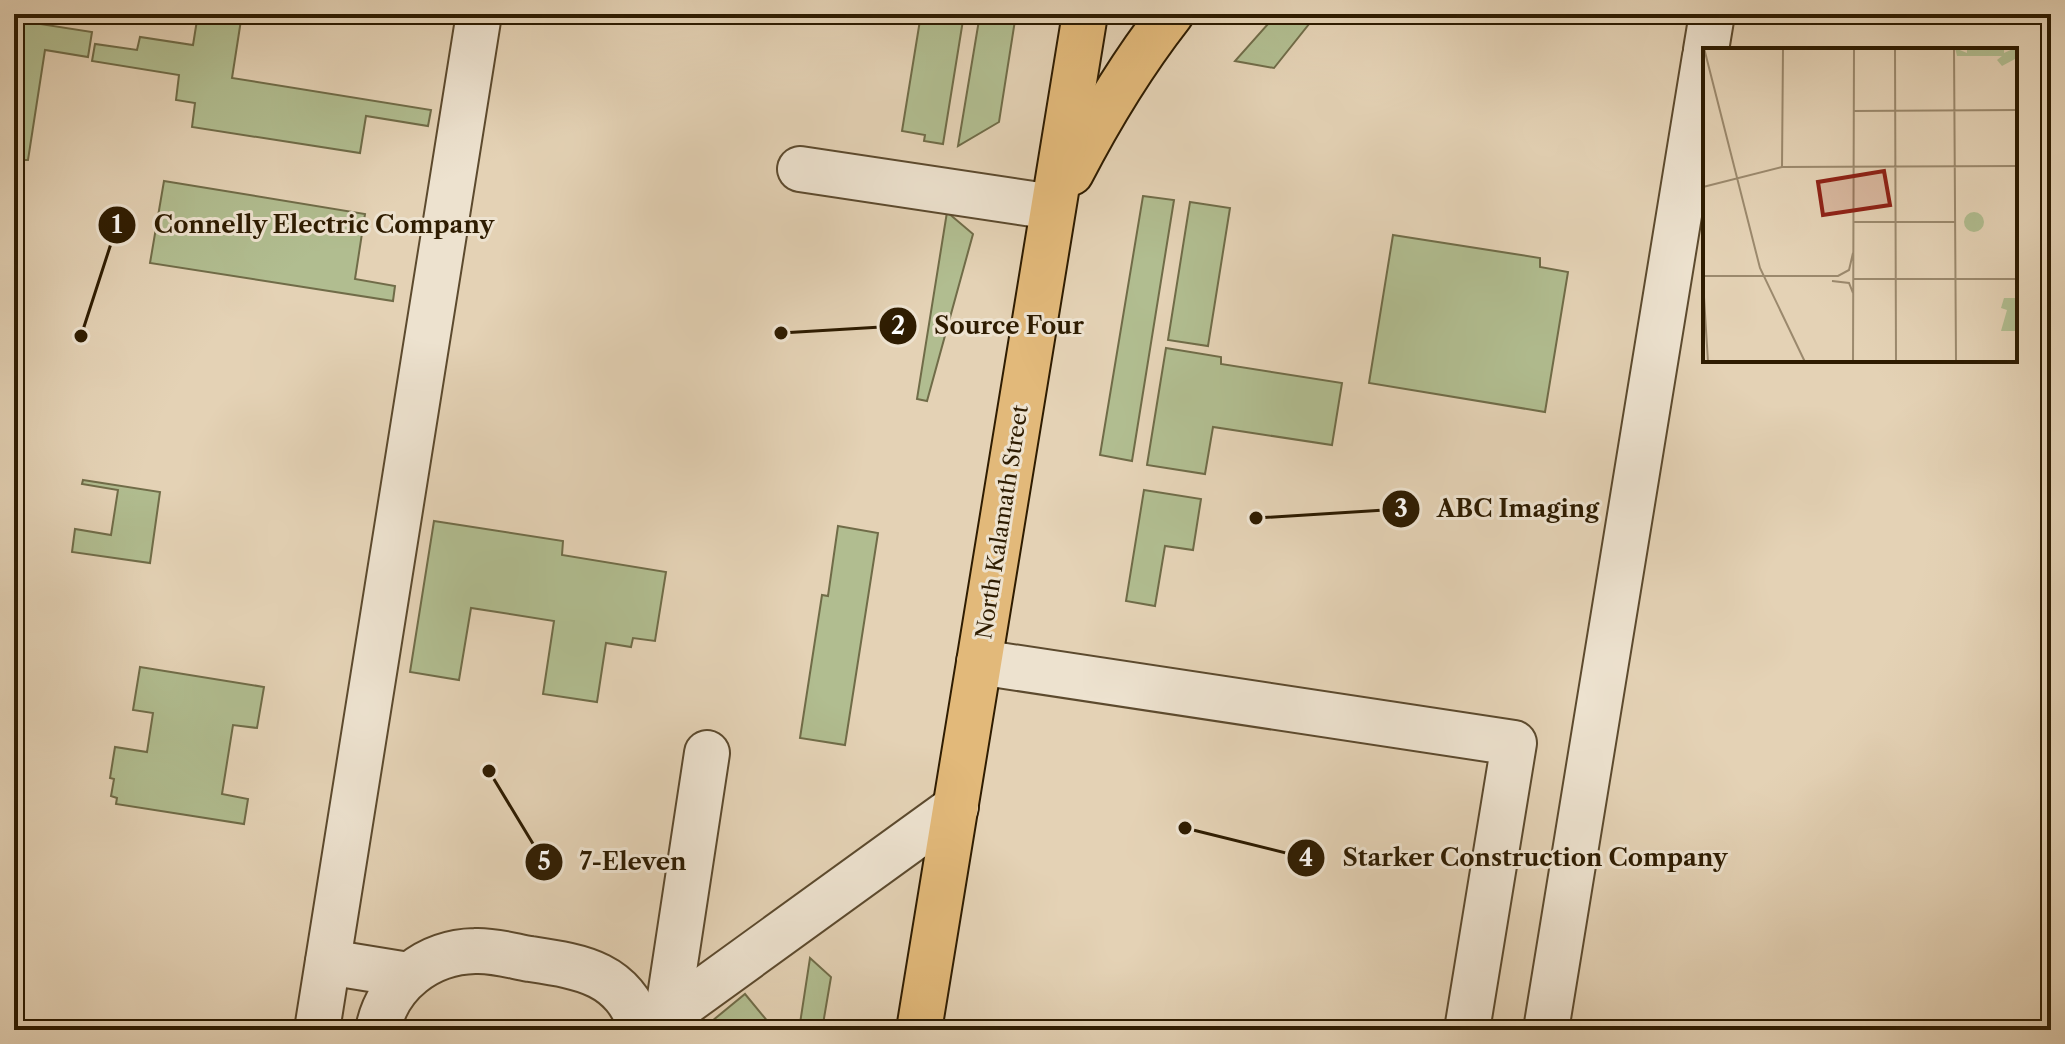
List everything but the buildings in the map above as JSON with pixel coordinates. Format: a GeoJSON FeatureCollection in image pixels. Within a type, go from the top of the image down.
{"type":"FeatureCollection","features":[{"type":"Feature","properties":{"kind":"main road","name":"North Kalamath Street"},"geometry":{"type":"LineString","coordinates":[[919,1030],[1085,14]]}},
{"type":"Feature","properties":{"kind":"main road"},"geometry":{"type":"LineString","coordinates":[[1053,207],[1093,130],[1138,58],[1171,14]]}},
{"type":"Feature","properties":{"kind":"lane"},"geometry":{"type":"LineString","coordinates":[[317,1030],[479,14]]}},
{"type":"Feature","properties":{"kind":"lane"},"geometry":{"type":"LineString","coordinates":[[1706,48],[1712,14]]}},
{"type":"Feature","properties":{"kind":"lane"},"geometry":{"type":"LineString","coordinates":[[1546,1030],[1703,68]]}},
{"type":"Feature","properties":{"kind":"lane"},"geometry":{"type":"LineString","coordinates":[[800,169],[1053,207]]}},
{"type":"Feature","properties":{"kind":"lane"},"geometry":{"type":"LineString","coordinates":[[979,662],[1514,743],[1467,1030]]}},
{"type":"Feature","properties":{"kind":"lane"},"geometry":{"type":"LineString","coordinates":[[653,1025],[707,753]]}},
{"type":"Feature","properties":{"kind":"lane"},"geometry":{"type":"LineString","coordinates":[[653,1025],[956,807]]}},
{"type":"Feature","properties":{"kind":"lane"},"geometry":{"type":"LineString","coordinates":[[378,1030],[391,995],[408,975],[429,961],[453,953],[478,950],[581,967],[604,978],[623,995],[638,1016],[653,1025]]}},
{"type":"Feature","properties":{"kind":"lane"},"geometry":{"type":"LineString","coordinates":[[328,962],[408,975]]}},
{"type":"Feature","properties":{"kind":"green space"},"geometry":{"type":"Polygon","coordinates":[[[14,14],[41,14],[40,24],[92,32],[88,57],[45,50],[28,160],[23,160],[22,168],[14,167],[14,14]]]}},
{"type":"Feature","properties":{"kind":"green space"},"geometry":{"type":"Polygon","coordinates":[[[198,14],[241,20],[232,78],[431,110],[428,126],[366,116],[360,153],[192,127],[195,103],[176,100],[179,75],[92,61],[95,44],[137,50],[140,37],[193,45],[198,14]]]}},
{"type":"Feature","properties":{"kind":"green space"},"geometry":{"type":"Polygon","coordinates":[[[921,14],[964,14],[943,144],[924,141],[925,135],[902,131],[921,14]]]}},
{"type":"Feature","properties":{"kind":"green space"},"geometry":{"type":"Polygon","coordinates":[[[980,14],[1016,14],[999,122],[958,146],[980,14]]]}},
{"type":"Feature","properties":{"kind":"green space"},"geometry":{"type":"Polygon","coordinates":[[[1277,14],[1317,14],[1274,68],[1235,61],[1277,14]]]}},
{"type":"Feature","properties":{"kind":"green space"},"geometry":{"type":"Polygon","coordinates":[[[164,181],[365,214],[355,279],[395,286],[393,301],[150,263],[164,181]]]}},
{"type":"Feature","properties":{"kind":"green space"},"geometry":{"type":"Polygon","coordinates":[[[1143,196],[1174,200],[1132,461],[1100,455],[1143,196]]]}},
{"type":"Feature","properties":{"kind":"green space"},"geometry":{"type":"Polygon","coordinates":[[[1190,202],[1230,208],[1208,346],[1168,340],[1190,202]]]}},
{"type":"Feature","properties":{"kind":"green space"},"geometry":{"type":"Polygon","coordinates":[[[947,212],[973,234],[927,401],[917,399],[947,212]]]}},
{"type":"Feature","properties":{"kind":"green space"},"geometry":{"type":"Polygon","coordinates":[[[1393,235],[1540,258],[1540,267],[1568,272],[1545,412],[1369,383],[1393,235]]]}},
{"type":"Feature","properties":{"kind":"green space"},"geometry":{"type":"Polygon","coordinates":[[[1166,348],[1221,357],[1221,364],[1342,383],[1332,445],[1213,427],[1205,474],[1147,465],[1166,348]]]}},
{"type":"Feature","properties":{"kind":"green space"},"geometry":{"type":"Polygon","coordinates":[[[83,480],[160,492],[150,563],[72,552],[75,529],[111,535],[118,490],[82,484],[83,480]]]}},
{"type":"Feature","properties":{"kind":"green space"},"geometry":{"type":"Polygon","coordinates":[[[1144,490],[1201,499],[1193,550],[1165,546],[1155,606],[1126,601],[1144,490]]]}},
{"type":"Feature","properties":{"kind":"green space"},"geometry":{"type":"Polygon","coordinates":[[[434,521],[563,541],[562,555],[666,572],[655,641],[633,638],[631,647],[606,643],[597,702],[543,694],[554,621],[471,608],[459,680],[410,672],[434,521]]]}},
{"type":"Feature","properties":{"kind":"green space"},"geometry":{"type":"Polygon","coordinates":[[[838,526],[878,533],[845,745],[800,738],[822,595],[828,596],[838,526]]]}},
{"type":"Feature","properties":{"kind":"green space"},"geometry":{"type":"Polygon","coordinates":[[[140,667],[264,687],[257,728],[233,725],[222,794],[248,799],[244,824],[116,804],[117,798],[111,796],[114,779],[110,778],[115,747],[147,752],[153,713],[133,710],[140,667]]]}},
{"type":"Feature","properties":{"kind":"green space"},"geometry":{"type":"Polygon","coordinates":[[[810,958],[831,977],[822,1030],[799,1030],[810,958]]]}},
{"type":"Feature","properties":{"kind":"green space"},"geometry":{"type":"Polygon","coordinates":[[[745,994],[769,1023],[768,1030],[701,1030],[745,994]]]}},
{"type":"Feature","properties":{"kind":"place","name":"Source Four"},"geometry":{"type":"Point","coordinates":[781,333]}},
{"type":"Feature","properties":{"kind":"place","name":"Connelly Electric Company"},"geometry":{"type":"Point","coordinates":[81,336]}},
{"type":"Feature","properties":{"kind":"place","name":"ABC Imaging"},"geometry":{"type":"Point","coordinates":[1256,518]}},
{"type":"Feature","properties":{"kind":"place","name":"7-Eleven"},"geometry":{"type":"Point","coordinates":[489,771]}},
{"type":"Feature","properties":{"kind":"place","name":"Starker Construction Company"},"geometry":{"type":"Point","coordinates":[1185,828]}}]}
